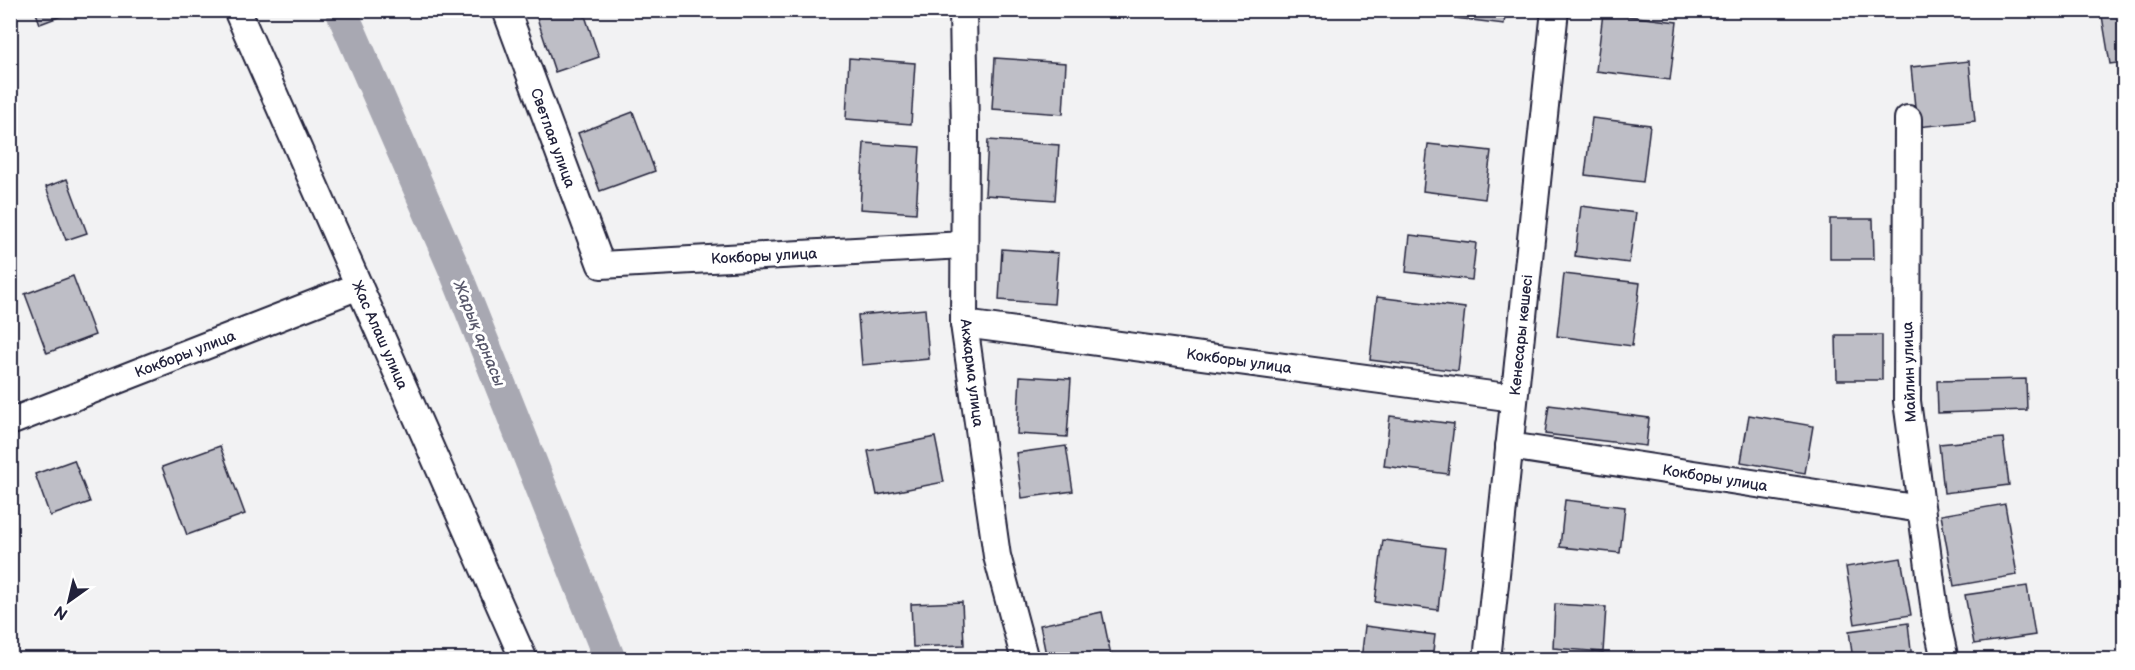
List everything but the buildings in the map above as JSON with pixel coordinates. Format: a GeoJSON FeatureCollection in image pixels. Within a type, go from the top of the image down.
{"type":"FeatureCollection","features":[{"type":"Feature","properties":{"kind":"street","name":"Жас Алаш улица"},"geometry":{"type":"LineString","coordinates":[[237,10],[524,660]]}},
{"type":"Feature","properties":{"kind":"street","name":"Светлая улица"},"geometry":{"type":"LineString","coordinates":[[506,10],[601,265]]}},
{"type":"Feature","properties":{"kind":"street","name":"Акжарма улица"},"geometry":{"type":"LineString","coordinates":[[963,10],[964,324],[997,556],[1025,660]]}},
{"type":"Feature","properties":{"kind":"street","name":"Кенесары көшесі"},"geometry":{"type":"LineString","coordinates":[[1487,660],[1555,10]]}},
{"type":"Feature","properties":{"kind":"street","name":"Майлин улица"},"geometry":{"type":"LineString","coordinates":[[1908,119],[1907,401],[1935,619],[1945,660]]}},
{"type":"Feature","properties":{"kind":"street","name":"Кокборы улица"},"geometry":{"type":"LineString","coordinates":[[601,265],[964,245]]}},
{"type":"Feature","properties":{"kind":"street","name":"Кокборы улица"},"geometry":{"type":"LineString","coordinates":[[10,422],[359,286]]}},
{"type":"Feature","properties":{"kind":"street","name":"Кокборы улица"},"geometry":{"type":"LineString","coordinates":[[964,324],[1514,398]]}},
{"type":"Feature","properties":{"kind":"street","name":"Кокборы улица"},"geometry":{"type":"LineString","coordinates":[[1509,446],[1921,509]]}},
{"type":"Feature","properties":{"kind":"waterway","name":"Жарық арнасы"},"geometry":{"type":"LineString","coordinates":[[341,10],[455,271],[610,660]]}}]}
